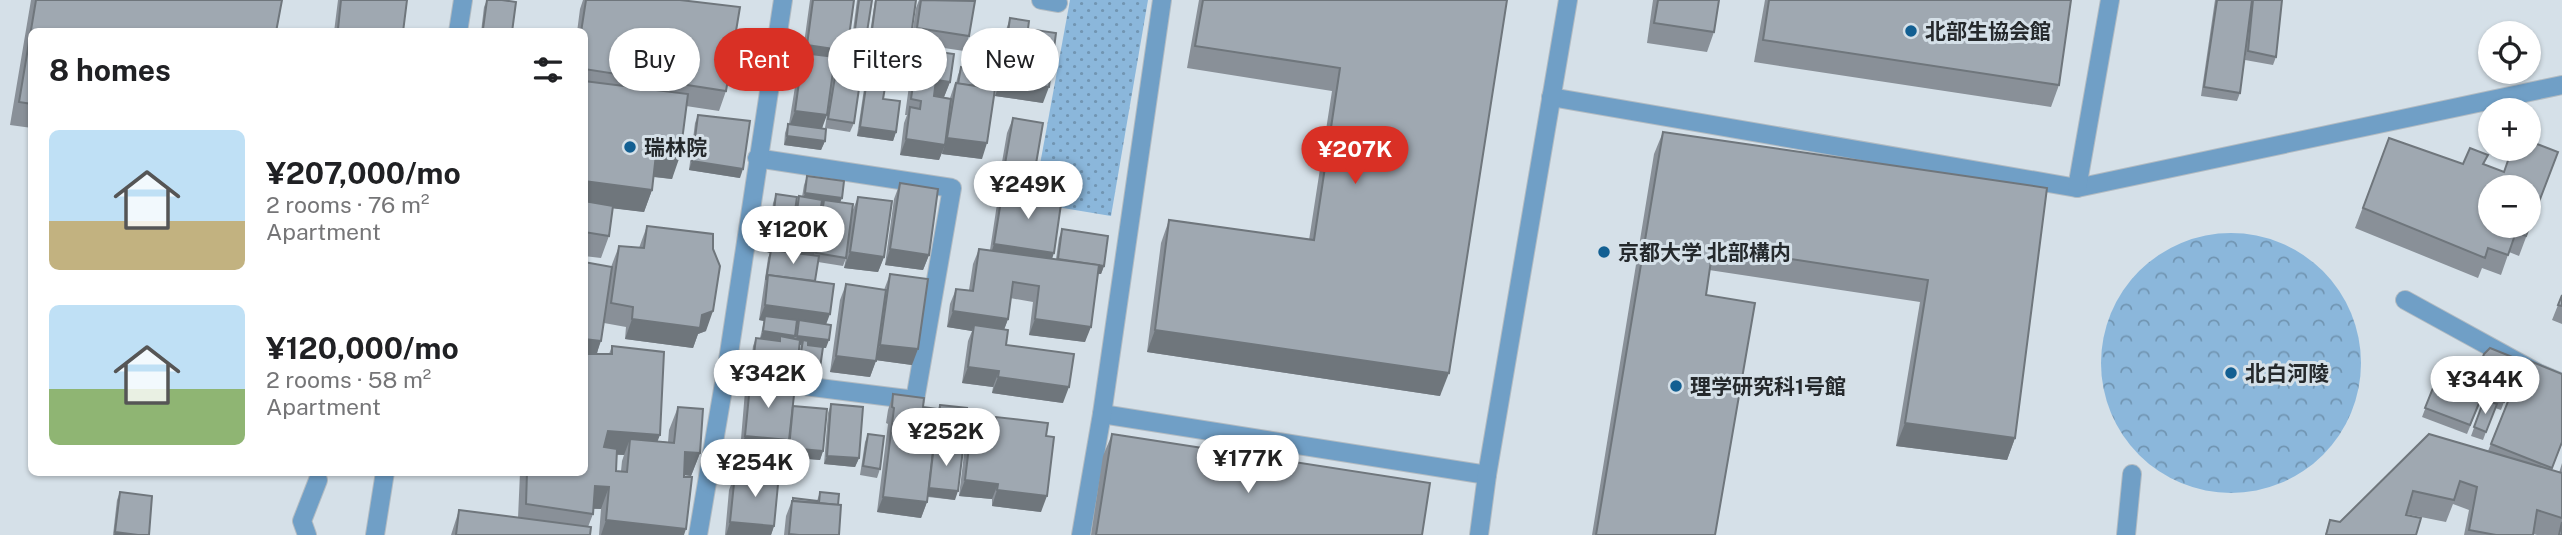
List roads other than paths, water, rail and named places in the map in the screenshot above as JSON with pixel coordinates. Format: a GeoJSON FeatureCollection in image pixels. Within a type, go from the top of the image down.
{"type":"FeatureCollection","features":[{"type":"Feature","properties":{"kind":"street"},"geometry":{"type":"LineString","coordinates":[[459,28],[463,0]]}},
{"type":"Feature","properties":{"kind":"street"},"geometry":{"type":"LineString","coordinates":[[698,535],[783,0]]}},
{"type":"Feature","properties":{"kind":"street"},"geometry":{"type":"LineString","coordinates":[[1082,535],[1162,0]]}},
{"type":"Feature","properties":{"kind":"street"},"geometry":{"type":"LineString","coordinates":[[1479,535],[1568,0]]}},
{"type":"Feature","properties":{"kind":"street"},"geometry":{"type":"LineString","coordinates":[[2077,188],[2110,0]]}},
{"type":"Feature","properties":{"kind":"street"},"geometry":{"type":"LineString","coordinates":[[1551,97],[2077,188],[2562,85]]}},
{"type":"Feature","properties":{"kind":"street"},"geometry":{"type":"LineString","coordinates":[[724,376],[915,400],[952,188],[757,158]]}},
{"type":"Feature","properties":{"kind":"street"},"geometry":{"type":"LineString","coordinates":[[2405,300],[2538,373],[2562,383]]}},
{"type":"Feature","properties":{"kind":"street"},"geometry":{"type":"LineString","coordinates":[[1102,414],[1487,475]]}},
{"type":"Feature","properties":{"kind":"street"},"geometry":{"type":"LineString","coordinates":[[2126,535],[2132,474]]}},
{"type":"Feature","properties":{"kind":"street"},"geometry":{"type":"LineString","coordinates":[[375,535],[384,476]]}},
{"type":"Feature","properties":{"kind":"street"},"geometry":{"type":"LineString","coordinates":[[307,535],[302,521],[318,480]]}},
{"type":"Feature","properties":{"kind":"place","name":"北部生協会館"},"geometry":{"type":"Point","coordinates":[1911,31]}},
{"type":"Feature","properties":{"kind":"place","name":"瑞林院"},"geometry":{"type":"Point","coordinates":[630,147]}},
{"type":"Feature","properties":{"kind":"place","name":"京都大学 北部構内"},"geometry":{"type":"Point","coordinates":[1604,252]}},
{"type":"Feature","properties":{"kind":"place","name":"北白河陵"},"geometry":{"type":"Point","coordinates":[2231,373]}},
{"type":"Feature","properties":{"kind":"place","name":"理学研究科1号館"},"geometry":{"type":"Point","coordinates":[1676,386]}}]}
